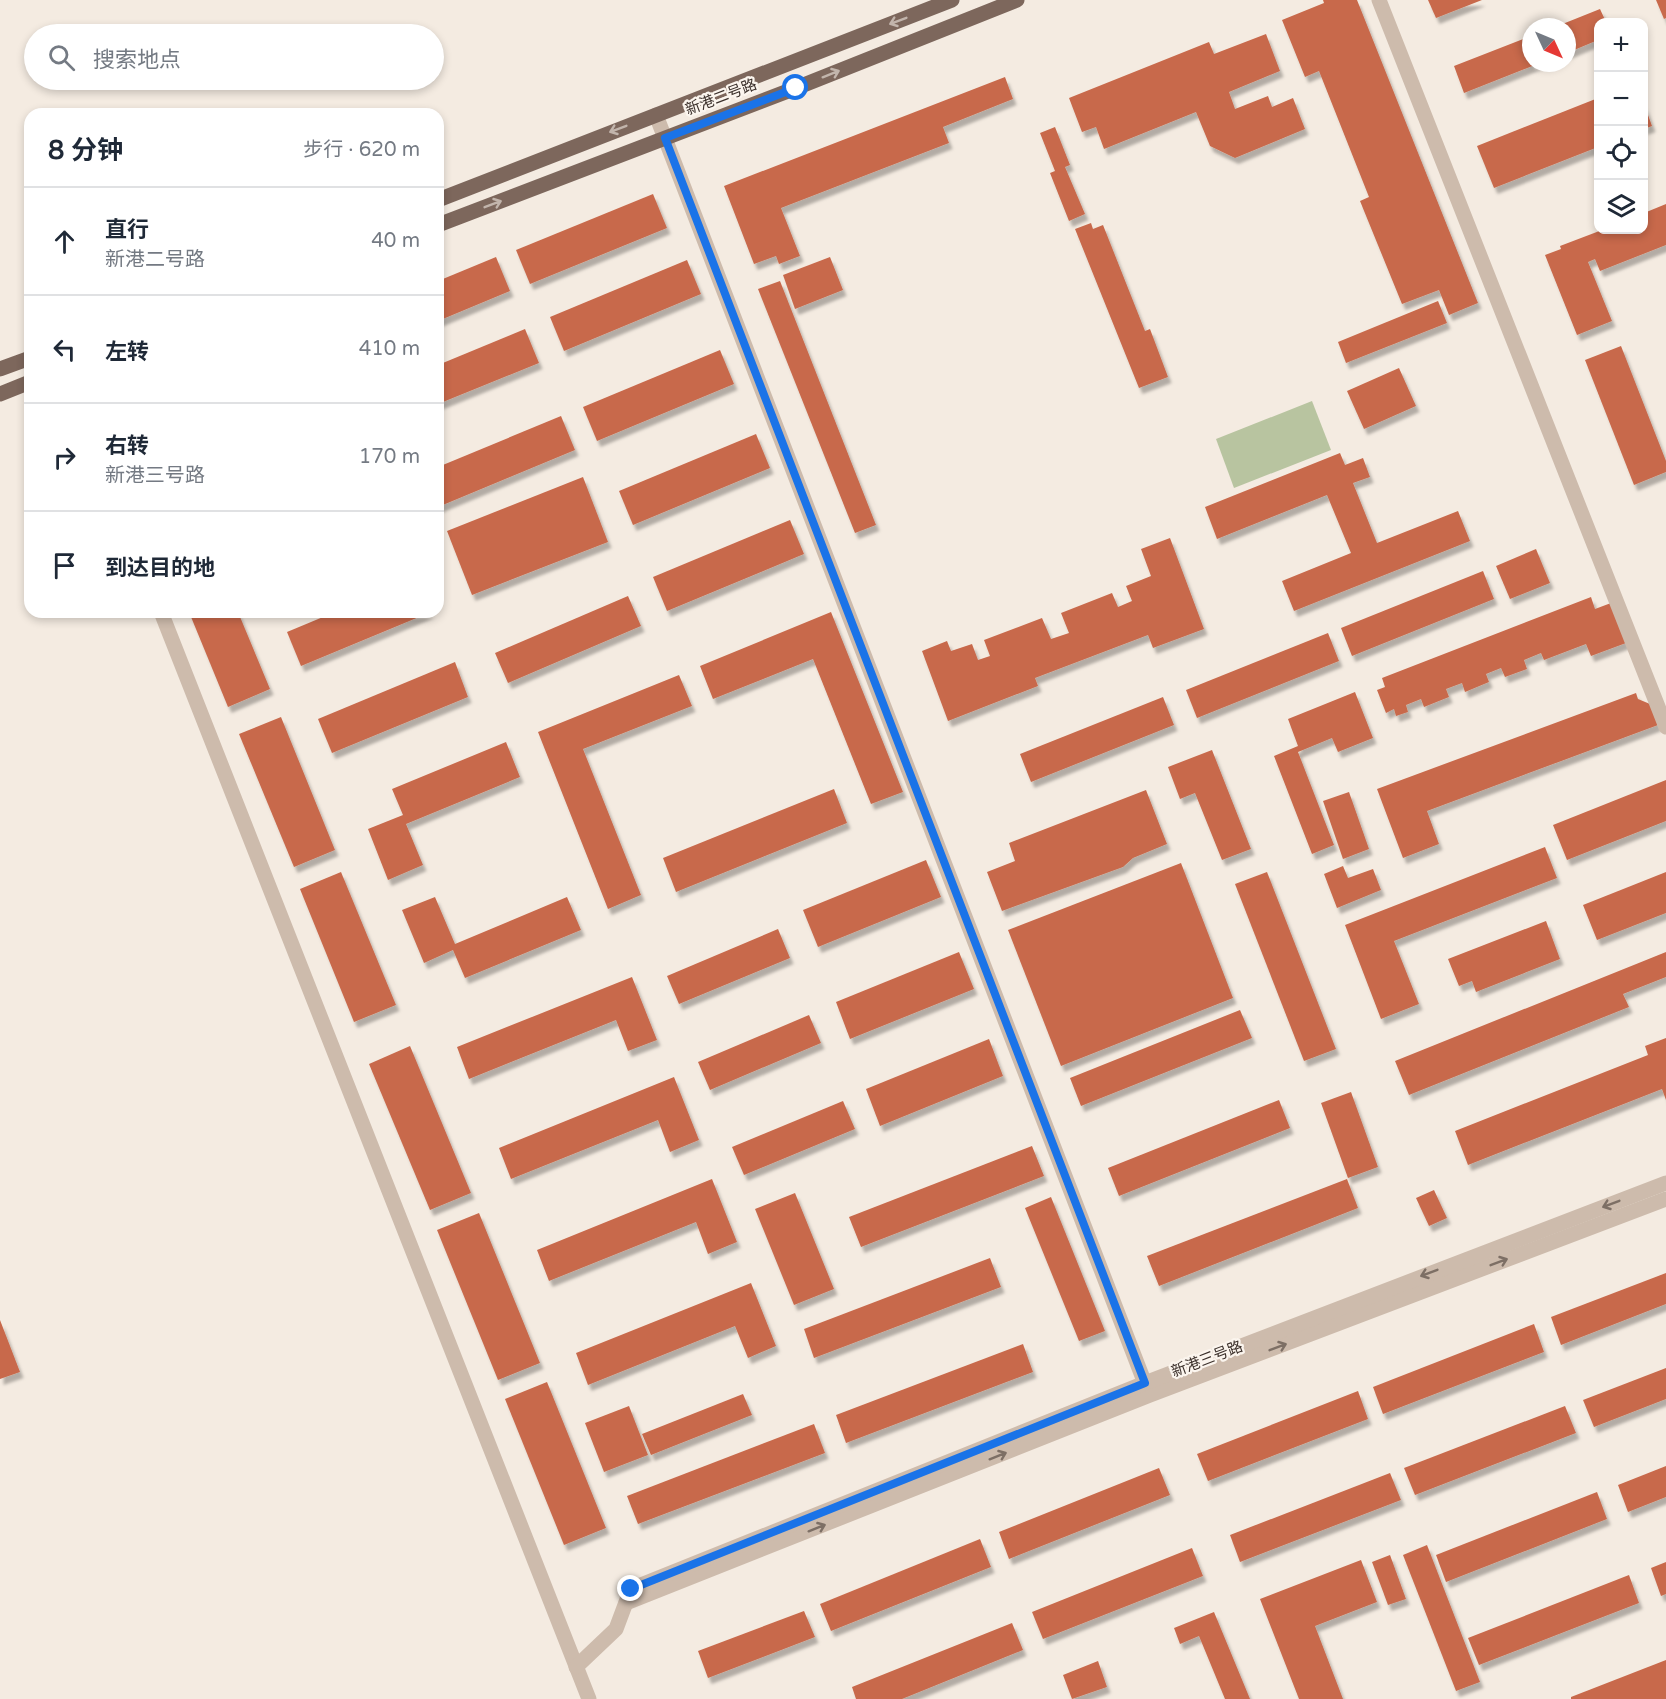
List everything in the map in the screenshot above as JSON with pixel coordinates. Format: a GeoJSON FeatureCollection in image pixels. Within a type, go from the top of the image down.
{"type":"FeatureCollection","features":[{"type":"Feature","properties":{"kind":"main road","name":"新港二号路"},"geometry":{"type":"LineString","coordinates":[[444,198],[952,0]]}},
{"type":"Feature","properties":{"kind":"main road","name":"新港二号路"},"geometry":{"type":"LineString","coordinates":[[444,223],[1017,0]]}},
{"type":"Feature","properties":{"kind":"main road"},"geometry":{"type":"LineString","coordinates":[[0,369],[24,360]]}},
{"type":"Feature","properties":{"kind":"main road"},"geometry":{"type":"LineString","coordinates":[[0,394],[24,384]]}},
{"type":"Feature","properties":{"kind":"street"},"geometry":{"type":"LineString","coordinates":[[1379,0],[1666,727]]}},
{"type":"Feature","properties":{"kind":"street"},"geometry":{"type":"LineString","coordinates":[[656,114],[1148,1389]]}},
{"type":"Feature","properties":{"kind":"street"},"geometry":{"type":"LineString","coordinates":[[163,618],[589,1699]]}},
{"type":"Feature","properties":{"kind":"street","name":"新港三号路"},"geometry":{"type":"LineString","coordinates":[[576,1667],[616,1629],[631,1589],[1148,1389],[1666,1182]]}},
{"type":"Feature","properties":{"kind":"street","name":"新港三号路"},"geometry":{"type":"LineString","coordinates":[[1148,1389],[1666,1199]]}},
{"type":"Feature","properties":{"kind":"green space"},"geometry":{"type":"Polygon","coordinates":[[[1312,401],[1331,450],[1234,488],[1216,439],[1312,401]]]}},
{"type":"Feature","properties":{"kind":"building"},"geometry":{"type":"Polygon","coordinates":[[[1323,0],[1357,0],[1478,303],[1449,315],[1439,290],[1402,304],[1360,201],[1369,197],[1319,71],[1305,77],[1282,20],[1324,3],[1323,0]]]}},
{"type":"Feature","properties":{"kind":"building"},"geometry":{"type":"Polygon","coordinates":[[[1428,0],[1482,0],[1436,18],[1428,0]]]}},
{"type":"Feature","properties":{"kind":"building"},"geometry":{"type":"Polygon","coordinates":[[[1656,0],[1666,0],[1666,18],[1664,19],[1656,0]]]}},
{"type":"Feature","properties":{"kind":"building"},"geometry":{"type":"Polygon","coordinates":[[[1600,9],[1604,18],[1594,18],[1594,42],[1576,49],[1576,19],[1600,9]]]}},
{"type":"Feature","properties":{"kind":"building"},"geometry":{"type":"Polygon","coordinates":[[[1266,34],[1280,71],[1229,92],[1235,109],[1268,96],[1272,107],[1293,98],[1305,129],[1235,158],[1210,146],[1196,112],[1104,149],[1096,127],[1082,132],[1069,98],[1209,42],[1214,54],[1266,34]]]}},
{"type":"Feature","properties":{"kind":"building"},"geometry":{"type":"Polygon","coordinates":[[[1522,40],[1522,70],[1464,93],[1454,66],[1522,40]]]}},
{"type":"Feature","properties":{"kind":"building"},"geometry":{"type":"Polygon","coordinates":[[[1005,77],[1013,99],[943,127],[949,143],[781,208],[800,256],[779,264],[776,256],[754,264],[724,186],[1005,77]]]}},
{"type":"Feature","properties":{"kind":"building"},"geometry":{"type":"Polygon","coordinates":[[[1594,100],[1594,149],[1494,188],[1477,146],[1594,100]]]}},
{"type":"Feature","properties":{"kind":"building"},"geometry":{"type":"Polygon","coordinates":[[[1648,115],[1652,126],[1648,128],[1648,115]]]}},
{"type":"Feature","properties":{"kind":"building"},"geometry":{"type":"Polygon","coordinates":[[[1055,127],[1070,165],[1065,167],[1085,214],[1069,221],[1050,173],[1055,171],[1040,133],[1055,127]]]}},
{"type":"Feature","properties":{"kind":"building"},"geometry":{"type":"Polygon","coordinates":[[[653,194],[667,228],[530,284],[516,250],[653,194]]]}},
{"type":"Feature","properties":{"kind":"building"},"geometry":{"type":"Polygon","coordinates":[[[1666,204],[1666,245],[1600,271],[1595,259],[1588,262],[1612,321],[1577,335],[1545,255],[1561,249],[1560,246],[1594,233],[1648,234],[1648,211],[1666,204]]]}},
{"type":"Feature","properties":{"kind":"building"},"geometry":{"type":"Polygon","coordinates":[[[1091,223],[1093,229],[1103,225],[1145,331],[1150,329],[1168,377],[1139,388],[1075,229],[1091,223]]]}},
{"type":"Feature","properties":{"kind":"building"},"geometry":{"type":"Polygon","coordinates":[[[496,257],[510,291],[444,318],[444,279],[496,257]]]}},
{"type":"Feature","properties":{"kind":"building"},"geometry":{"type":"Polygon","coordinates":[[[830,257],[843,290],[795,309],[783,275],[830,257]]]}},
{"type":"Feature","properties":{"kind":"building"},"geometry":{"type":"Polygon","coordinates":[[[687,260],[701,294],[564,351],[550,317],[687,260]]]}},
{"type":"Feature","properties":{"kind":"building"},"geometry":{"type":"Polygon","coordinates":[[[780,281],[876,525],[855,533],[758,289],[780,281]]]}},
{"type":"Feature","properties":{"kind":"building"},"geometry":{"type":"Polygon","coordinates":[[[1438,301],[1447,323],[1346,363],[1338,342],[1438,301]]]}},
{"type":"Feature","properties":{"kind":"building"},"geometry":{"type":"Polygon","coordinates":[[[525,329],[539,363],[444,402],[444,363],[525,329]]]}},
{"type":"Feature","properties":{"kind":"building"},"geometry":{"type":"Polygon","coordinates":[[[1621,346],[1666,461],[1666,472],[1634,485],[1585,360],[1621,346]]]}},
{"type":"Feature","properties":{"kind":"building"},"geometry":{"type":"Polygon","coordinates":[[[720,350],[734,384],[597,441],[583,407],[720,350]]]}},
{"type":"Feature","properties":{"kind":"building"},"geometry":{"type":"Polygon","coordinates":[[[1399,368],[1416,406],[1364,429],[1347,391],[1399,368]]]}},
{"type":"Feature","properties":{"kind":"building"},"geometry":{"type":"Polygon","coordinates":[[[561,416],[575,450],[444,505],[444,465],[561,416]]]}},
{"type":"Feature","properties":{"kind":"building"},"geometry":{"type":"Polygon","coordinates":[[[756,434],[770,468],[633,525],[619,491],[756,434]]]}},
{"type":"Feature","properties":{"kind":"building"},"geometry":{"type":"Polygon","coordinates":[[[1340,453],[1345,465],[1363,458],[1370,477],[1353,483],[1377,543],[1458,511],[1470,541],[1294,611],[1282,581],[1351,553],[1327,495],[1217,539],[1205,507],[1340,453]]]}},
{"type":"Feature","properties":{"kind":"building"},"geometry":{"type":"Polygon","coordinates":[[[583,477],[608,542],[472,595],[447,531],[583,477]]]}},
{"type":"Feature","properties":{"kind":"building"},"geometry":{"type":"Polygon","coordinates":[[[790,520],[804,554],[667,611],[653,577],[790,520]]]}},
{"type":"Feature","properties":{"kind":"building"},"geometry":{"type":"Polygon","coordinates":[[[1170,538],[1204,629],[1153,648],[1148,635],[1035,678],[1038,686],[948,721],[922,651],[947,641],[951,651],[972,644],[978,660],[990,656],[984,640],[1042,618],[1051,639],[1069,633],[1061,613],[1112,593],[1118,607],[1132,601],[1126,586],[1151,576],[1141,549],[1170,538]]]}},
{"type":"Feature","properties":{"kind":"building"},"geometry":{"type":"Polygon","coordinates":[[[1536,549],[1550,583],[1510,599],[1496,566],[1536,549]]]}},
{"type":"Feature","properties":{"kind":"building"},"geometry":{"type":"Polygon","coordinates":[[[1483,571],[1494,599],[1352,656],[1341,628],[1483,571]]]}},
{"type":"Feature","properties":{"kind":"building"},"geometry":{"type":"Polygon","coordinates":[[[628,596],[641,626],[508,683],[495,653],[628,596]]]}},
{"type":"Feature","properties":{"kind":"building"},"geometry":{"type":"Polygon","coordinates":[[[1591,597],[1595,609],[1611,603],[1626,643],[1591,656],[1586,644],[1544,660],[1541,653],[1524,660],[1527,669],[1505,677],[1501,668],[1486,674],[1489,682],[1465,692],[1462,683],[1446,689],[1449,697],[1424,707],[1421,699],[1406,705],[1408,712],[1396,716],[1394,709],[1386,713],[1377,690],[1385,687],[1382,678],[1591,597]]]}},
{"type":"Feature","properties":{"kind":"building"},"geometry":{"type":"Polygon","coordinates":[[[831,612],[903,792],[871,804],[813,659],[713,699],[700,666],[831,612]]]}},
{"type":"Feature","properties":{"kind":"building"},"geometry":{"type":"Polygon","coordinates":[[[191,618],[240,618],[270,689],[228,707],[191,618]]]}},
{"type":"Feature","properties":{"kind":"building"},"geometry":{"type":"Polygon","coordinates":[[[321,618],[417,618],[301,666],[287,632],[321,618]]]}},
{"type":"Feature","properties":{"kind":"building"},"geometry":{"type":"Polygon","coordinates":[[[1328,633],[1339,661],[1197,718],[1186,690],[1328,633]]]}},
{"type":"Feature","properties":{"kind":"building"},"geometry":{"type":"Polygon","coordinates":[[[455,662],[468,697],[332,753],[318,719],[455,662]]]}},
{"type":"Feature","properties":{"kind":"building"},"geometry":{"type":"Polygon","coordinates":[[[679,675],[692,706],[583,749],[641,895],[608,909],[538,732],[679,675]]]}},
{"type":"Feature","properties":{"kind":"building"},"geometry":{"type":"Polygon","coordinates":[[[1355,692],[1373,738],[1338,752],[1332,738],[1298,752],[1334,845],[1312,854],[1274,756],[1298,746],[1288,719],[1355,692]]]}},
{"type":"Feature","properties":{"kind":"building"},"geometry":{"type":"Polygon","coordinates":[[[1636,693],[1638,699],[1650,704],[1658,725],[1427,811],[1439,844],[1403,858],[1377,789],[1636,693]]]}},
{"type":"Feature","properties":{"kind":"building"},"geometry":{"type":"Polygon","coordinates":[[[1163,697],[1174,725],[1031,782],[1020,754],[1163,697]]]}},
{"type":"Feature","properties":{"kind":"building"},"geometry":{"type":"Polygon","coordinates":[[[281,717],[335,850],[294,867],[239,734],[281,717]]]}},
{"type":"Feature","properties":{"kind":"building"},"geometry":{"type":"Polygon","coordinates":[[[506,742],[520,777],[406,824],[423,865],[388,880],[368,829],[403,815],[392,789],[506,742]]]}},
{"type":"Feature","properties":{"kind":"building"},"geometry":{"type":"Polygon","coordinates":[[[1212,750],[1251,849],[1222,860],[1195,793],[1180,799],[1168,767],[1212,750]]]}},
{"type":"Feature","properties":{"kind":"building"},"geometry":{"type":"Polygon","coordinates":[[[1666,780],[1666,821],[1567,860],[1553,825],[1666,780]]]}},
{"type":"Feature","properties":{"kind":"building"},"geometry":{"type":"Polygon","coordinates":[[[834,789],[847,823],[676,892],[663,858],[834,789]]]}},
{"type":"Feature","properties":{"kind":"building"},"geometry":{"type":"Polygon","coordinates":[[[1146,790],[1167,844],[1133,858],[1123,867],[1002,911],[987,872],[1015,861],[1009,843],[1146,790]]]}},
{"type":"Feature","properties":{"kind":"building"},"geometry":{"type":"Polygon","coordinates":[[[1349,792],[1369,849],[1343,859],[1323,801],[1349,792]]]}},
{"type":"Feature","properties":{"kind":"building"},"geometry":{"type":"Polygon","coordinates":[[[1545,847],[1557,878],[1394,941],[1419,1004],[1381,1019],[1345,925],[1545,847]]]}},
{"type":"Feature","properties":{"kind":"building"},"geometry":{"type":"Polygon","coordinates":[[[926,860],[941,897],[818,947],[803,910],[926,860]]]}},
{"type":"Feature","properties":{"kind":"building"},"geometry":{"type":"Polygon","coordinates":[[[1181,863],[1233,998],[1061,1066],[1008,930],[1181,863]]]}},
{"type":"Feature","properties":{"kind":"building"},"geometry":{"type":"Polygon","coordinates":[[[1343,866],[1348,878],[1373,869],[1381,890],[1337,908],[1324,874],[1343,866]]]}},
{"type":"Feature","properties":{"kind":"building"},"geometry":{"type":"Polygon","coordinates":[[[341,872],[396,1005],[354,1022],[300,889],[341,872]]]}},
{"type":"Feature","properties":{"kind":"building"},"geometry":{"type":"Polygon","coordinates":[[[1267,872],[1336,1049],[1304,1061],[1235,884],[1267,872]]]}},
{"type":"Feature","properties":{"kind":"building"},"geometry":{"type":"Polygon","coordinates":[[[1666,872],[1666,913],[1597,940],[1583,905],[1666,872]]]}},
{"type":"Feature","properties":{"kind":"building"},"geometry":{"type":"Polygon","coordinates":[[[435,897],[455,944],[567,897],[581,930],[465,978],[453,950],[424,963],[402,910],[435,897]]]}},
{"type":"Feature","properties":{"kind":"building"},"geometry":{"type":"Polygon","coordinates":[[[1546,921],[1560,959],[1476,992],[1472,981],[1459,986],[1448,959],[1546,921]]]}},
{"type":"Feature","properties":{"kind":"building"},"geometry":{"type":"Polygon","coordinates":[[[778,929],[790,958],[679,1004],[667,976],[778,929]]]}},
{"type":"Feature","properties":{"kind":"building"},"geometry":{"type":"Polygon","coordinates":[[[959,952],[974,989],[850,1039],[836,1002],[959,952]]]}},
{"type":"Feature","properties":{"kind":"building"},"geometry":{"type":"Polygon","coordinates":[[[1666,952],[1666,977],[1623,994],[1629,1007],[1409,1095],[1395,1061],[1666,952]]]}},
{"type":"Feature","properties":{"kind":"building"},"geometry":{"type":"Polygon","coordinates":[[[632,977],[657,1040],[628,1051],[616,1020],[469,1079],[457,1047],[632,977]]]}},
{"type":"Feature","properties":{"kind":"building"},"geometry":{"type":"Polygon","coordinates":[[[1240,1010],[1252,1038],[1081,1106],[1070,1078],[1240,1010]]]}},
{"type":"Feature","properties":{"kind":"building"},"geometry":{"type":"Polygon","coordinates":[[[809,1015],[821,1043],[710,1090],[698,1062],[809,1015]]]}},
{"type":"Feature","properties":{"kind":"building"},"geometry":{"type":"Polygon","coordinates":[[[1666,1038],[1666,1100],[1662,1089],[1468,1165],[1455,1131],[1648,1055],[1645,1046],[1666,1038]]]}},
{"type":"Feature","properties":{"kind":"building"},"geometry":{"type":"Polygon","coordinates":[[[989,1039],[1003,1076],[880,1126],[866,1089],[989,1039]]]}},
{"type":"Feature","properties":{"kind":"building"},"geometry":{"type":"Polygon","coordinates":[[[410,1046],[471,1193],[430,1210],[369,1064],[410,1046]]]}},
{"type":"Feature","properties":{"kind":"building"},"geometry":{"type":"Polygon","coordinates":[[[674,1077],[699,1140],[670,1152],[658,1120],[511,1179],[499,1148],[674,1077]]]}},
{"type":"Feature","properties":{"kind":"building"},"geometry":{"type":"Polygon","coordinates":[[[1351,1092],[1378,1167],[1348,1178],[1321,1103],[1351,1092]]]}},
{"type":"Feature","properties":{"kind":"building"},"geometry":{"type":"Polygon","coordinates":[[[1279,1100],[1290,1128],[1119,1196],[1108,1168],[1279,1100]]]}},
{"type":"Feature","properties":{"kind":"building"},"geometry":{"type":"Polygon","coordinates":[[[843,1101],[855,1129],[744,1175],[732,1147],[843,1101]]]}},
{"type":"Feature","properties":{"kind":"building"},"geometry":{"type":"Polygon","coordinates":[[[1032,1146],[1044,1176],[861,1247],[849,1217],[1032,1146]]]}},
{"type":"Feature","properties":{"kind":"building"},"geometry":{"type":"Polygon","coordinates":[[[712,1179],[737,1242],[708,1254],[696,1222],[549,1281],[537,1250],[712,1179]]]}},
{"type":"Feature","properties":{"kind":"building"},"geometry":{"type":"Polygon","coordinates":[[[1347,1179],[1358,1208],[1159,1286],[1147,1256],[1347,1179]]]}},
{"type":"Feature","properties":{"kind":"building"},"geometry":{"type":"Polygon","coordinates":[[[1434,1190],[1447,1218],[1429,1226],[1416,1198],[1434,1190]]]}},
{"type":"Feature","properties":{"kind":"building"},"geometry":{"type":"Polygon","coordinates":[[[795,1193],[834,1289],[794,1305],[755,1209],[795,1193]]]}},
{"type":"Feature","properties":{"kind":"building"},"geometry":{"type":"Polygon","coordinates":[[[1051,1197],[1105,1331],[1079,1341],[1025,1208],[1051,1197]]]}},
{"type":"Feature","properties":{"kind":"building"},"geometry":{"type":"Polygon","coordinates":[[[479,1213],[540,1363],[498,1380],[437,1230],[479,1213]]]}},
{"type":"Feature","properties":{"kind":"building"},"geometry":{"type":"Polygon","coordinates":[[[990,1258],[1001,1287],[814,1358],[804,1329],[990,1258]]]}},
{"type":"Feature","properties":{"kind":"building"},"geometry":{"type":"Polygon","coordinates":[[[1666,1273],[1666,1304],[1561,1345],[1551,1317],[1666,1273]]]}},
{"type":"Feature","properties":{"kind":"building"},"geometry":{"type":"Polygon","coordinates":[[[751,1283],[776,1346],[748,1358],[735,1326],[588,1385],[576,1353],[751,1283]]]}},
{"type":"Feature","properties":{"kind":"building"},"geometry":{"type":"Polygon","coordinates":[[[0,1320],[20,1372],[0,1379],[0,1320]]]}},
{"type":"Feature","properties":{"kind":"building"},"geometry":{"type":"Polygon","coordinates":[[[1534,1324],[1544,1352],[1383,1414],[1373,1387],[1534,1324]]]}},
{"type":"Feature","properties":{"kind":"building"},"geometry":{"type":"Polygon","coordinates":[[[1023,1344],[1033,1372],[846,1443],[836,1415],[1023,1344]]]}},
{"type":"Feature","properties":{"kind":"building"},"geometry":{"type":"Polygon","coordinates":[[[1666,1368],[1666,1399],[1594,1427],[1583,1400],[1666,1368]]]}},
{"type":"Feature","properties":{"kind":"building"},"geometry":{"type":"Polygon","coordinates":[[[547,1382],[606,1528],[564,1545],[505,1399],[547,1382]]]}},
{"type":"Feature","properties":{"kind":"building"},"geometry":{"type":"Polygon","coordinates":[[[1358,1391],[1368,1419],[1208,1481],[1197,1454],[1358,1391]]]}},
{"type":"Feature","properties":{"kind":"building"},"geometry":{"type":"Polygon","coordinates":[[[743,1394],[752,1415],[651,1455],[642,1434],[743,1394]]]}},
{"type":"Feature","properties":{"kind":"building"},"geometry":{"type":"Polygon","coordinates":[[[629,1406],[648,1455],[604,1472],[585,1423],[629,1406]]]}},
{"type":"Feature","properties":{"kind":"building"},"geometry":{"type":"Polygon","coordinates":[[[1565,1406],[1576,1433],[1415,1495],[1404,1468],[1565,1406]]]}},
{"type":"Feature","properties":{"kind":"building"},"geometry":{"type":"Polygon","coordinates":[[[814,1424],[825,1453],[638,1524],[627,1496],[814,1424]]]}},
{"type":"Feature","properties":{"kind":"building"},"geometry":{"type":"Polygon","coordinates":[[[1666,1466],[1666,1497],[1628,1512],[1618,1485],[1666,1466]]]}},
{"type":"Feature","properties":{"kind":"building"},"geometry":{"type":"Polygon","coordinates":[[[1159,1468],[1170,1495],[1009,1559],[999,1532],[1159,1468]]]}},
{"type":"Feature","properties":{"kind":"building"},"geometry":{"type":"Polygon","coordinates":[[[1390,1473],[1401,1500],[1240,1562],[1230,1535],[1390,1473]]]}},
{"type":"Feature","properties":{"kind":"building"},"geometry":{"type":"Polygon","coordinates":[[[1597,1492],[1607,1519],[1446,1582],[1436,1555],[1597,1492]]]}},
{"type":"Feature","properties":{"kind":"building"},"geometry":{"type":"Polygon","coordinates":[[[980,1539],[991,1567],[831,1631],[820,1604],[980,1539]]]}},
{"type":"Feature","properties":{"kind":"building"},"geometry":{"type":"Polygon","coordinates":[[[1427,1545],[1480,1682],[1456,1691],[1403,1555],[1427,1545]]]}},
{"type":"Feature","properties":{"kind":"building"},"geometry":{"type":"Polygon","coordinates":[[[1192,1548],[1203,1576],[1043,1639],[1032,1612],[1192,1548]]]}},
{"type":"Feature","properties":{"kind":"building"},"geometry":{"type":"Polygon","coordinates":[[[1390,1555],[1406,1599],[1388,1605],[1372,1562],[1390,1555]]]}},
{"type":"Feature","properties":{"kind":"building"},"geometry":{"type":"Polygon","coordinates":[[[1361,1560],[1377,1602],[1315,1626],[1343,1699],[1299,1699],[1260,1599],[1361,1560]]]}},
{"type":"Feature","properties":{"kind":"building"},"geometry":{"type":"Polygon","coordinates":[[[1666,1562],[1666,1594],[1661,1596],[1651,1568],[1666,1562]]]}},
{"type":"Feature","properties":{"kind":"building"},"geometry":{"type":"Polygon","coordinates":[[[1629,1575],[1639,1603],[1479,1665],[1468,1638],[1629,1575]]]}},
{"type":"Feature","properties":{"kind":"building"},"geometry":{"type":"Polygon","coordinates":[[[804,1611],[815,1637],[708,1678],[698,1651],[804,1611]]]}},
{"type":"Feature","properties":{"kind":"building"},"geometry":{"type":"Polygon","coordinates":[[[1214,1612],[1250,1699],[1225,1699],[1199,1636],[1180,1644],[1174,1628],[1214,1612]]]}},
{"type":"Feature","properties":{"kind":"building"},"geometry":{"type":"Polygon","coordinates":[[[1012,1623],[1023,1650],[902,1699],[856,1699],[852,1687],[1012,1623]]]}},
{"type":"Feature","properties":{"kind":"building"},"geometry":{"type":"Polygon","coordinates":[[[1666,1660],[1666,1699],[1571,1699],[1571,1697],[1666,1660]]]}},
{"type":"Feature","properties":{"kind":"building"},"geometry":{"type":"Polygon","coordinates":[[[1098,1661],[1107,1687],[1072,1699],[1063,1675],[1098,1661]]]}},
{"type":"Feature","properties":{"kind":"route"},"geometry":{"type":"LineString","coordinates":[[631,1589],[1145,1383],[665,138],[796,88]]}}]}
